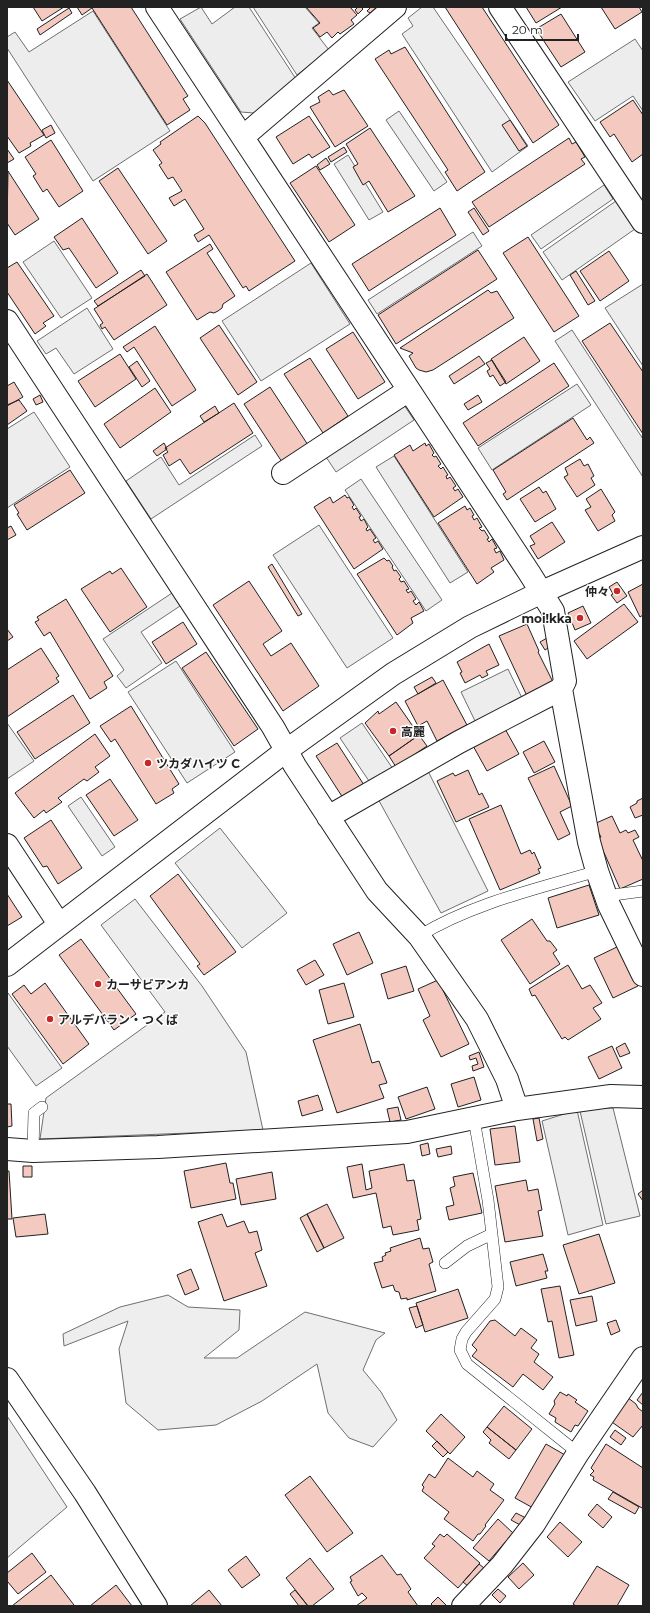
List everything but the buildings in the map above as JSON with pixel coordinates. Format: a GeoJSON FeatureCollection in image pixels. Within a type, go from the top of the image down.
{"type":"FeatureCollection","features":[{"type":"Feature","properties":{"kind":"street"},"geometry":{"type":"LineString","coordinates":[[158,7],[244,136],[553,611],[565,681],[561,689],[459,742],[328,817]]}},
{"type":"Feature","properties":{"kind":"street"},"geometry":{"type":"LineString","coordinates":[[244,136],[395,7]]}},
{"type":"Feature","properties":{"kind":"street"},"geometry":{"type":"LineString","coordinates":[[500,7],[643,222]]}},
{"type":"Feature","properties":{"kind":"street"},"geometry":{"type":"LineString","coordinates":[[7,321],[264,713],[328,817],[377,891],[419,936],[477,1019],[507,1080],[517,1109]]}},
{"type":"Feature","properties":{"kind":"street"},"geometry":{"type":"LineString","coordinates":[[283,473],[409,390]]}},
{"type":"Feature","properties":{"kind":"street"},"geometry":{"type":"LineString","coordinates":[[7,965],[287,750],[393,674],[470,627],[542,592],[643,547]]}},
{"type":"Feature","properties":{"kind":"street"},"geometry":{"type":"LineString","coordinates":[[561,689],[589,842],[597,871],[609,905],[643,975]]}},
{"type":"Feature","properties":{"kind":"street"},"geometry":{"type":"LineString","coordinates":[[7,845],[59,924]]}},
{"type":"Feature","properties":{"kind":"street"},"geometry":{"type":"LineString","coordinates":[[7,1150],[33,1151],[158,1147],[407,1132],[517,1109],[611,1096],[643,1097]]}},
{"type":"Feature","properties":{"kind":"street"},"geometry":{"type":"LineString","coordinates":[[463,1606],[502,1564],[534,1524],[578,1453],[643,1358]]}},
{"type":"Feature","properties":{"kind":"street"},"geometry":{"type":"LineString","coordinates":[[7,1379],[85,1493],[156,1606]]}},
{"type":"Feature","properties":{"kind":"lane"},"geometry":{"type":"LineString","coordinates":[[419,936],[487,904],[597,871]]}},
{"type":"Feature","properties":{"kind":"lane"},"geometry":{"type":"LineString","coordinates":[[606,896],[643,891]]}},
{"type":"Feature","properties":{"kind":"lane"},"geometry":{"type":"LineString","coordinates":[[33,1151],[34,1113],[42,1107]]}},
{"type":"Feature","properties":{"kind":"lane"},"geometry":{"type":"LineString","coordinates":[[474,1119],[492,1234],[498,1287],[496,1299],[466,1332],[460,1345],[460,1350],[467,1364],[578,1453]]}},
{"type":"Feature","properties":{"kind":"lane"},"geometry":{"type":"LineString","coordinates":[[445,1262],[467,1246],[492,1234]]}},
{"type":"Feature","properties":{"kind":"shaded area"},"geometry":{"type":"Polygon","coordinates":[[[201,7],[212,24],[235,7],[249,7],[296,79],[254,113],[241,112],[180,19],[201,7]]]}},
{"type":"Feature","properties":{"kind":"shaded area"},"geometry":{"type":"Polygon","coordinates":[[[253,7],[305,7],[319,23],[312,28],[329,50],[297,75],[253,7]]]}},
{"type":"Feature","properties":{"kind":"shaded area"},"geometry":{"type":"Polygon","coordinates":[[[422,7],[433,7],[528,146],[492,172],[402,34],[413,26],[408,18],[422,7]]]}},
{"type":"Feature","properties":{"kind":"shaded area"},"geometry":{"type":"Polygon","coordinates":[[[93,11],[170,131],[93,181],[7,48],[7,37],[15,32],[29,52],[93,11]]]}},
{"type":"Feature","properties":{"kind":"shaded area"},"geometry":{"type":"Polygon","coordinates":[[[635,39],[643,51],[643,111],[633,96],[595,121],[568,82],[635,39]]]}},
{"type":"Feature","properties":{"kind":"shaded area"},"geometry":{"type":"Polygon","coordinates":[[[399,111],[447,182],[434,191],[386,120],[399,111]]]}},
{"type":"Feature","properties":{"kind":"shaded area"},"geometry":{"type":"Polygon","coordinates":[[[348,155],[383,212],[369,220],[334,164],[348,155]]]}},
{"type":"Feature","properties":{"kind":"shaded area"},"geometry":{"type":"Polygon","coordinates":[[[604,185],[613,199],[541,249],[531,235],[604,185]]]}},
{"type":"Feature","properties":{"kind":"shaded area"},"geometry":{"type":"Polygon","coordinates":[[[616,201],[635,229],[562,280],[543,252],[616,201]]]}},
{"type":"Feature","properties":{"kind":"shaded area"},"geometry":{"type":"Polygon","coordinates":[[[473,232],[482,246],[377,314],[368,300],[473,232]]]}},
{"type":"Feature","properties":{"kind":"shaded area"},"geometry":{"type":"Polygon","coordinates":[[[54,241],[92,298],[61,318],[23,262],[54,241]]]}},
{"type":"Feature","properties":{"kind":"shaded area"},"geometry":{"type":"Polygon","coordinates":[[[311,263],[350,324],[261,381],[222,321],[311,263]]]}},
{"type":"Feature","properties":{"kind":"shaded area"},"geometry":{"type":"Polygon","coordinates":[[[643,284],[643,366],[605,308],[643,284]]]}},
{"type":"Feature","properties":{"kind":"shaded area"},"geometry":{"type":"Polygon","coordinates":[[[87,308],[113,349],[74,374],[56,348],[46,354],[37,341],[87,308]]]}},
{"type":"Feature","properties":{"kind":"shaded area"},"geometry":{"type":"Polygon","coordinates":[[[572,330],[643,439],[643,477],[555,341],[572,330]]]}},
{"type":"Feature","properties":{"kind":"shaded area"},"geometry":{"type":"Polygon","coordinates":[[[577,384],[591,405],[492,470],[478,448],[577,384]]]}},
{"type":"Feature","properties":{"kind":"shaded area"},"geometry":{"type":"Polygon","coordinates":[[[404,405],[414,420],[336,472],[326,457],[404,405]]]}},
{"type":"Feature","properties":{"kind":"shaded area"},"geometry":{"type":"Polygon","coordinates":[[[34,412],[70,467],[7,508],[7,429],[34,412]]]}},
{"type":"Feature","properties":{"kind":"shaded area"},"geometry":{"type":"Polygon","coordinates":[[[255,435],[262,446],[151,519],[126,481],[161,457],[179,485],[255,435]]]}},
{"type":"Feature","properties":{"kind":"shaded area"},"geometry":{"type":"Polygon","coordinates":[[[394,456],[468,572],[450,583],[376,467],[394,456]]]}},
{"type":"Feature","properties":{"kind":"shaded area"},"geometry":{"type":"Polygon","coordinates":[[[361,479],[442,600],[426,611],[345,490],[361,479]]]}},
{"type":"Feature","properties":{"kind":"shaded area"},"geometry":{"type":"Polygon","coordinates":[[[319,525],[393,638],[347,668],[273,555],[319,525]]]}},
{"type":"Feature","properties":{"kind":"shaded area"},"geometry":{"type":"Polygon","coordinates":[[[172,593],[180,606],[141,632],[162,663],[126,688],[117,676],[124,670],[103,639],[172,593]]]}},
{"type":"Feature","properties":{"kind":"shaded area"},"geometry":{"type":"Polygon","coordinates":[[[176,661],[235,752],[187,783],[128,692],[176,661]]]}},
{"type":"Feature","properties":{"kind":"shaded area"},"geometry":{"type":"Polygon","coordinates":[[[508,669],[523,700],[476,723],[461,692],[508,669]]]}},
{"type":"Feature","properties":{"kind":"shaded area"},"geometry":{"type":"Polygon","coordinates":[[[7,723],[34,761],[7,779],[7,723]]]}},
{"type":"Feature","properties":{"kind":"shaded area"},"geometry":{"type":"Polygon","coordinates":[[[362,723],[393,769],[371,784],[340,738],[362,723]]]}},
{"type":"Feature","properties":{"kind":"shaded area"},"geometry":{"type":"Polygon","coordinates":[[[428,771],[488,891],[441,913],[378,799],[428,771]]]}},
{"type":"Feature","properties":{"kind":"shaded area"},"geometry":{"type":"Polygon","coordinates":[[[81,797],[115,847],[102,856],[68,806],[81,797]]]}},
{"type":"Feature","properties":{"kind":"shaded area"},"geometry":{"type":"Polygon","coordinates":[[[220,828],[287,913],[242,948],[175,863],[220,828]]]}},
{"type":"Feature","properties":{"kind":"shaded area"},"geometry":{"type":"Polygon","coordinates":[[[135,899],[202,986],[246,1052],[263,1130],[40,1139],[46,1098],[165,1012],[101,925],[135,899]]]}},
{"type":"Feature","properties":{"kind":"shaded area"},"geometry":{"type":"Polygon","coordinates":[[[8,993],[62,1068],[36,1086],[7,1046],[8,993]]]}},
{"type":"Feature","properties":{"kind":"shaded area"},"geometry":{"type":"Polygon","coordinates":[[[613,1108],[640,1216],[606,1224],[580,1111],[613,1108]]]}},
{"type":"Feature","properties":{"kind":"shaded area"},"geometry":{"type":"Polygon","coordinates":[[[577,1110],[603,1225],[568,1235],[542,1121],[577,1110]]]}},
{"type":"Feature","properties":{"kind":"shaded area"},"geometry":{"type":"Polygon","coordinates":[[[168,1295],[188,1307],[240,1310],[239,1330],[204,1358],[237,1358],[305,1312],[385,1333],[376,1340],[363,1370],[381,1392],[397,1420],[373,1447],[349,1438],[328,1413],[317,1364],[262,1401],[216,1425],[158,1430],[126,1403],[119,1349],[128,1321],[64,1346],[63,1334],[120,1307],[168,1295]]]}},
{"type":"Feature","properties":{"kind":"shaded area"},"geometry":{"type":"Polygon","coordinates":[[[7,1416],[67,1507],[7,1558],[7,1416]]]}},
{"type":"Feature","properties":{"kind":"place","name":"仲々"},"geometry":{"type":"Point","coordinates":[617,591]}},
{"type":"Feature","properties":{"kind":"place","name":"moi!kka"},"geometry":{"type":"Point","coordinates":[580,618]}},
{"type":"Feature","properties":{"kind":"place","name":"高麗"},"geometry":{"type":"Point","coordinates":[393,731]}},
{"type":"Feature","properties":{"kind":"place","name":"ツカダハイツ C"},"geometry":{"type":"Point","coordinates":[148,763]}},
{"type":"Feature","properties":{"kind":"place","name":"カーサビアンカ"},"geometry":{"type":"Point","coordinates":[98,984]}},
{"type":"Feature","properties":{"kind":"place","name":"アルデバラン・つくば"},"geometry":{"type":"Point","coordinates":[50,1019]}}]}
